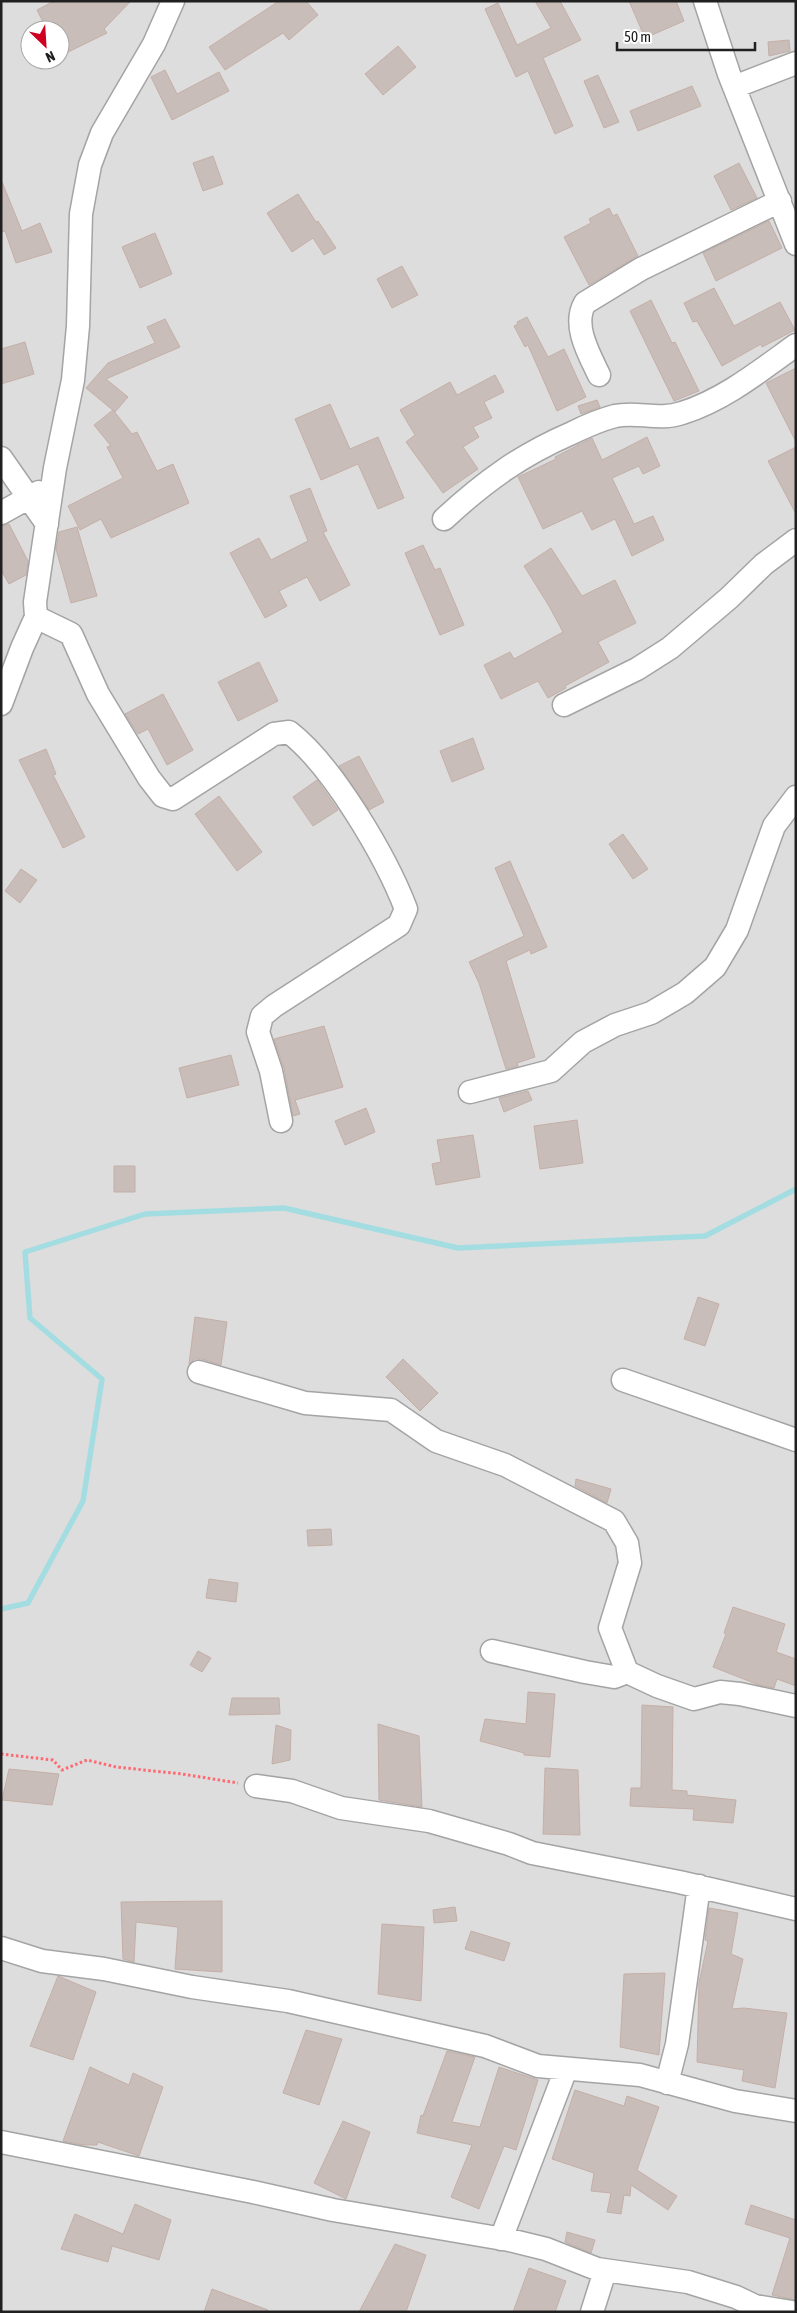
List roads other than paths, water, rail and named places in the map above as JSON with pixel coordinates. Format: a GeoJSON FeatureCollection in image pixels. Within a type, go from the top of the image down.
{"type":"FeatureCollection","features":[{"type":"Feature","properties":{"kind":"street"},"geometry":{"type":"LineString","coordinates":[[1,704],[36,617],[35,602],[72,380],[78,326],[81,214],[90,165],[102,133],[154,44],[173,1]]}},
{"type":"Feature","properties":{"kind":"street"},"geometry":{"type":"LineString","coordinates":[[705,1],[734,87],[796,244]]}},
{"type":"Feature","properties":{"kind":"street"},"geometry":{"type":"LineString","coordinates":[[734,87],[796,63]]}},
{"type":"Feature","properties":{"kind":"street"},"geometry":{"type":"LineString","coordinates":[[599,375],[586,348],[580,322],[580,311],[585,303],[641,269],[780,201]]}},
{"type":"Feature","properties":{"kind":"street"},"geometry":{"type":"LineString","coordinates":[[444,519],[466,498],[507,466],[548,444],[599,421],[616,416],[661,418],[682,414],[705,404],[752,378],[796,345]]}},
{"type":"Feature","properties":{"kind":"street"},"geometry":{"type":"LineString","coordinates":[[1,458],[47,524]]}},
{"type":"Feature","properties":{"kind":"street"},"geometry":{"type":"LineString","coordinates":[[1,513],[27,497],[44,490],[53,489]]}},
{"type":"Feature","properties":{"kind":"street"},"geometry":{"type":"LineString","coordinates":[[564,705],[637,669],[670,648],[729,598],[746,579],[796,540]]}},
{"type":"Feature","properties":{"kind":"street"},"geometry":{"type":"LineString","coordinates":[[36,617],[71,634],[98,694],[149,778],[163,796],[173,799],[274,734],[289,732],[299,740],[329,774],[365,828],[400,893],[406,909],[398,925],[262,1016],[258,1032],[271,1071],[281,1121]]}},
{"type":"Feature","properties":{"kind":"street"},"geometry":{"type":"LineString","coordinates":[[470,1092],[551,1071],[583,1042],[616,1025],[659,1008],[685,993],[715,967],[737,930],[774,826],[796,797]]}},
{"type":"Feature","properties":{"kind":"street"},"geometry":{"type":"LineString","coordinates":[[199,1372],[305,1403],[391,1410],[436,1441],[505,1465],[614,1520],[627,1543],[630,1563],[610,1628],[627,1672],[657,1686],[694,1699],[720,1692],[740,1694],[796,1706]]}},
{"type":"Feature","properties":{"kind":"street"},"geometry":{"type":"LineString","coordinates":[[623,1380],[796,1440]]}},
{"type":"Feature","properties":{"kind":"street"},"geometry":{"type":"LineString","coordinates":[[492,1651],[614,1677],[627,1672]]}},
{"type":"Feature","properties":{"kind":"street"},"geometry":{"type":"LineString","coordinates":[[256,1786],[292,1791],[341,1808],[429,1821],[509,1844],[532,1853],[699,1886],[796,1909]]}},
{"type":"Feature","properties":{"kind":"street"},"geometry":{"type":"LineString","coordinates":[[667,2083],[677,2044],[699,1886]]}},
{"type":"Feature","properties":{"kind":"street"},"geometry":{"type":"LineString","coordinates":[[1,1948],[42,1961],[104,1969],[175,1984],[288,2001],[485,2046],[538,2066],[640,2075],[735,2101],[796,2111]]}},
{"type":"Feature","properties":{"kind":"street"},"geometry":{"type":"LineString","coordinates":[[501,2239],[566,2069]]}},
{"type":"Feature","properties":{"kind":"street"},"geometry":{"type":"LineString","coordinates":[[1,2142],[253,2192],[333,2210],[501,2239],[546,2249],[605,2271],[688,2282],[736,2297],[755,2306],[792,2312]]}},
{"type":"Feature","properties":{"kind":"street"},"geometry":{"type":"LineString","coordinates":[[592,2312],[605,2271]]}},
{"type":"Feature","properties":{"kind":"waterway"},"geometry":{"type":"LineString","coordinates":[[1,1609],[28,1603],[83,1501],[102,1379],[30,1318],[25,1252],[145,1214],[284,1208],[458,1248],[705,1236],[796,1189]]}}]}
